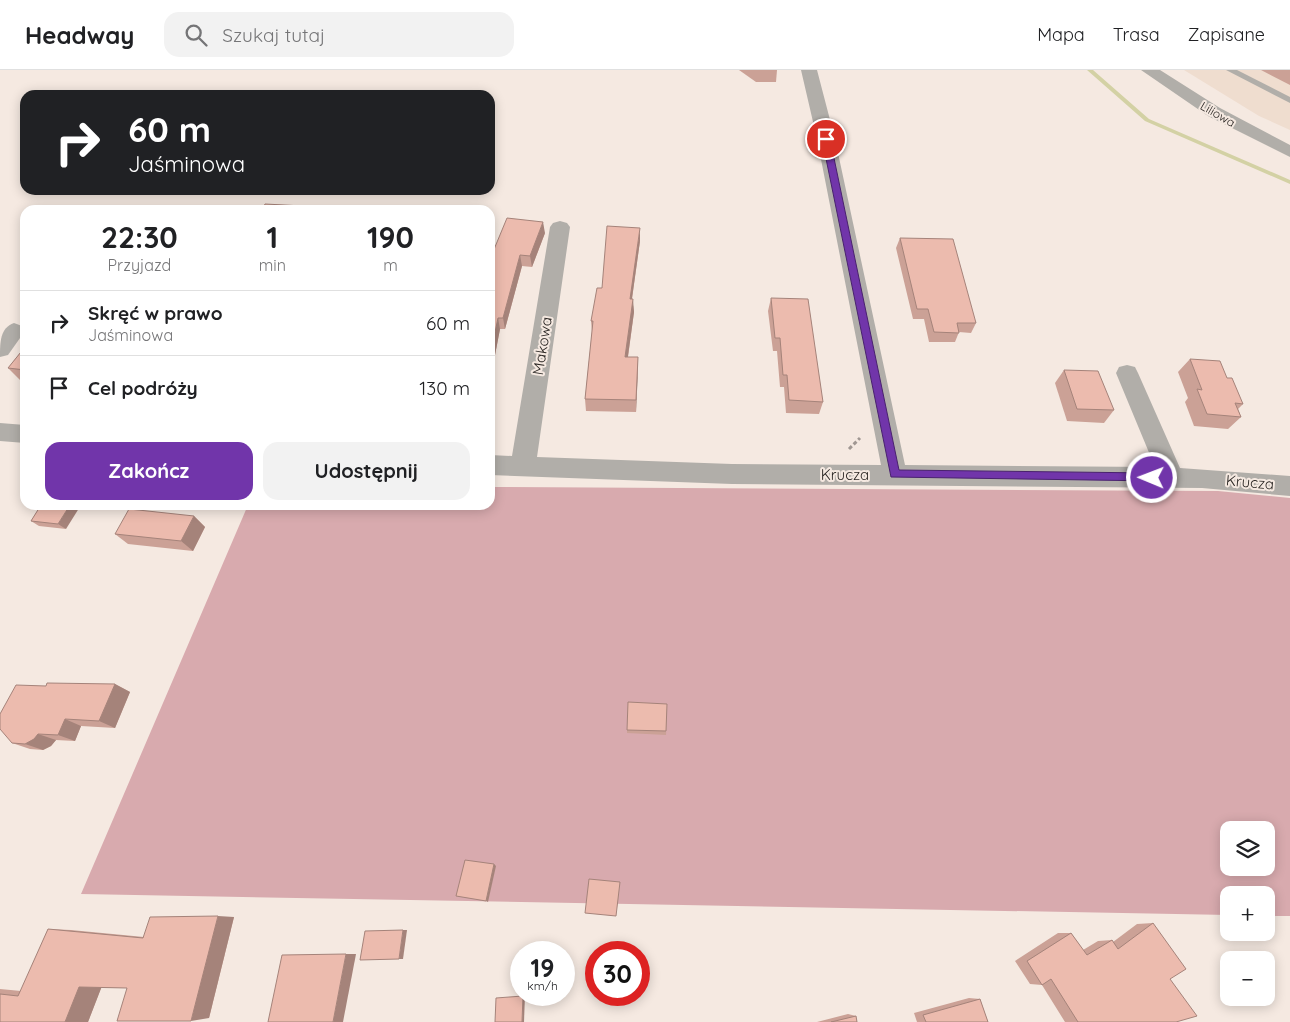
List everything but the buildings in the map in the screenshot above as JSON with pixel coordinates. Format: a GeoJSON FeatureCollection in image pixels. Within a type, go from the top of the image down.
{"type":"FeatureCollection","features":[{"type":"Feature","properties":{"kind":"street"},"geometry":{"type":"LineString","coordinates":[[809,70],[826,139],[894,474]]}},
{"type":"Feature","properties":{"kind":"street","name":"Liliowa"},"geometry":{"type":"LineString","coordinates":[[1149,70],[1214,112],[1290,152]]}},
{"type":"Feature","properties":{"kind":"street","name":"Makowa"},"geometry":{"type":"LineString","coordinates":[[523,466],[560,227]]}},
{"type":"Feature","properties":{"kind":"street"},"geometry":{"type":"LineString","coordinates":[[0,349],[14,331]]}},
{"type":"Feature","properties":{"kind":"street"},"geometry":{"type":"LineString","coordinates":[[1127,373],[1172,478]]}},
{"type":"Feature","properties":{"kind":"street"},"geometry":{"type":"LineString","coordinates":[[0,432],[20,434]]}},
{"type":"Feature","properties":{"kind":"street","name":"Krucza"},"geometry":{"type":"LineString","coordinates":[[495,465],[732,474],[1202,478],[1290,486]]}},
{"type":"Feature","properties":{"kind":"lane"},"geometry":{"type":"LineString","coordinates":[[1230,70],[1290,100]]}},
{"type":"Feature","properties":{"kind":"shaded area"},"geometry":{"type":"Polygon","coordinates":[[[1184,70],[1290,70],[1290,130],[1259,116],[1184,70]]]}},
{"type":"Feature","properties":{"kind":"shaded area"},"geometry":{"type":"Polygon","coordinates":[[[495,487],[1218,491],[1290,498],[1290,916],[1275,916],[1275,886],[1220,886],[1220,915],[81,894],[246,510],[495,510],[495,487]]]}},
{"type":"Feature","properties":{"kind":"waterway"},"geometry":{"type":"LineString","coordinates":[[1090,70],[1147,120],[1290,182]]}},
{"type":"Feature","properties":{"kind":"route"},"geometry":{"type":"LineString","coordinates":[[826,139],[894,474],[1152,478]]}}]}
